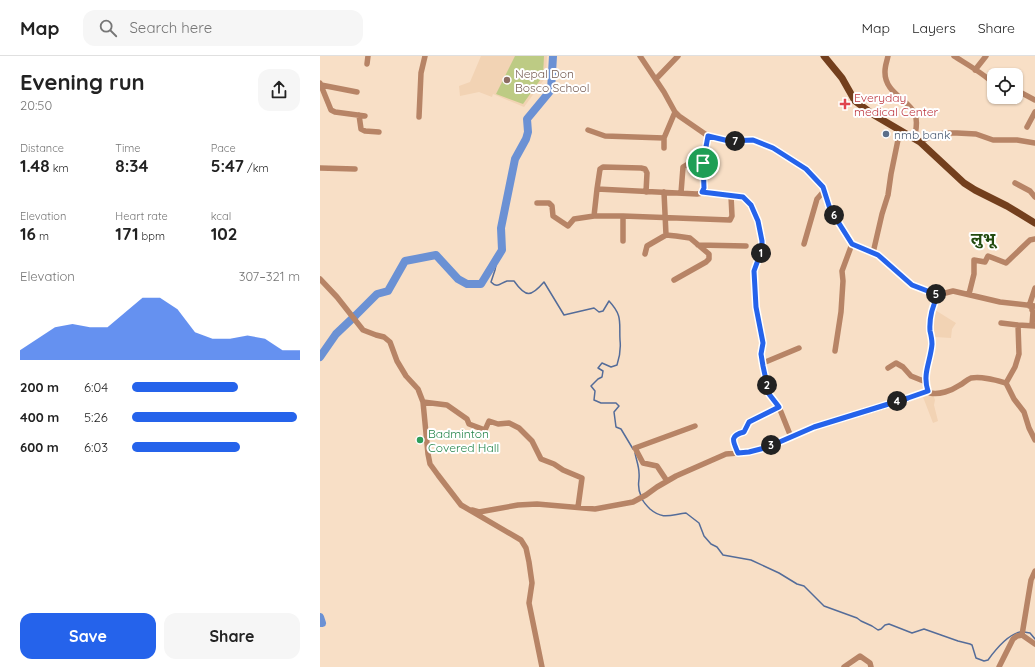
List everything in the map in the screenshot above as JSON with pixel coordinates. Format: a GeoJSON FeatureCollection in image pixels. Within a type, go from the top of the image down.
{"type":"FeatureCollection","features":[{"type":"Feature","properties":{"kind":"main road"},"geometry":{"type":"LineString","coordinates":[[824,56],[842,78],[855,101],[874,115],[920,142],[964,183],[1035,223]]}},
{"type":"Feature","properties":{"kind":"street"},"geometry":{"type":"LineString","coordinates":[[367,64],[368,56]]}},
{"type":"Feature","properties":{"kind":"street"},"geometry":{"type":"LineString","coordinates":[[419,117],[421,74],[425,56]]}},
{"type":"Feature","properties":{"kind":"street"},"geometry":{"type":"LineString","coordinates":[[640,56],[656,79],[675,112],[690,124],[708,136],[729,141],[753,140],[773,148],[806,169],[823,187],[830,209],[852,244],[878,255],[912,285],[938,295],[953,291],[1000,302],[1032,306]]}},
{"type":"Feature","properties":{"kind":"street"},"geometry":{"type":"LineString","coordinates":[[656,79],[678,56]]}},
{"type":"Feature","properties":{"kind":"street"},"geometry":{"type":"LineString","coordinates":[[888,56],[885,71],[886,81],[899,98],[915,114],[917,127],[915,136],[920,142],[931,136],[945,133],[957,133],[976,134],[993,140],[1017,140],[1035,143]]}},
{"type":"Feature","properties":{"kind":"street"},"geometry":{"type":"LineString","coordinates":[[954,56],[987,78]]}},
{"type":"Feature","properties":{"kind":"street"},"geometry":{"type":"LineString","coordinates":[[975,70],[986,56]]}},
{"type":"Feature","properties":{"kind":"street"},"geometry":{"type":"LineString","coordinates":[[320,84],[357,92]]}},
{"type":"Feature","properties":{"kind":"street"},"geometry":{"type":"LineString","coordinates":[[320,84],[331,110],[335,112],[365,116]]}},
{"type":"Feature","properties":{"kind":"street"},"geometry":{"type":"LineString","coordinates":[[1023,94],[1035,100]]}},
{"type":"Feature","properties":{"kind":"street"},"geometry":{"type":"LineString","coordinates":[[664,148],[664,138],[675,112]]}},
{"type":"Feature","properties":{"kind":"street"},"geometry":{"type":"LineString","coordinates":[[1027,127],[1035,112]]}},
{"type":"Feature","properties":{"kind":"street"},"geometry":{"type":"LineString","coordinates":[[358,115],[361,129],[365,131],[379,132]]}},
{"type":"Feature","properties":{"kind":"street"},"geometry":{"type":"LineString","coordinates":[[588,130],[605,136],[664,138]]}},
{"type":"Feature","properties":{"kind":"street"},"geometry":{"type":"LineString","coordinates":[[873,253],[888,195],[900,130]]}},
{"type":"Feature","properties":{"kind":"street"},"geometry":{"type":"LineString","coordinates":[[702,192],[704,188],[703,163],[708,136]]}},
{"type":"Feature","properties":{"kind":"street"},"geometry":{"type":"LineString","coordinates":[[681,193],[683,167],[688,164],[703,163]]}},
{"type":"Feature","properties":{"kind":"street"},"geometry":{"type":"LineString","coordinates":[[594,216],[600,170],[603,167],[645,169],[647,173],[646,192]]}},
{"type":"Feature","properties":{"kind":"street"},"geometry":{"type":"LineString","coordinates":[[320,168],[355,169]]}},
{"type":"Feature","properties":{"kind":"street"},"geometry":{"type":"LineString","coordinates":[[1015,183],[1035,196]]}},
{"type":"Feature","properties":{"kind":"street"},"geometry":{"type":"LineString","coordinates":[[597,189],[697,194],[702,192],[743,197],[751,205],[758,221],[762,241],[762,249],[754,271],[756,307],[763,343],[761,354],[769,394],[779,407],[791,437]]}},
{"type":"Feature","properties":{"kind":"street"},"geometry":{"type":"LineString","coordinates":[[804,244],[817,199],[824,191]]}},
{"type":"Feature","properties":{"kind":"street"},"geometry":{"type":"LineString","coordinates":[[664,192],[666,235]]}},
{"type":"Feature","properties":{"kind":"street"},"geometry":{"type":"LineString","coordinates":[[537,203],[549,204],[552,206],[554,216],[568,226],[574,219],[594,216],[730,220],[732,216],[731,196]]}},
{"type":"Feature","properties":{"kind":"street"},"geometry":{"type":"LineString","coordinates":[[623,216],[623,241]]}},
{"type":"Feature","properties":{"kind":"street"},"geometry":{"type":"LineString","coordinates":[[645,254],[647,246],[666,235],[690,238],[709,254],[709,259],[706,262],[674,280]]}},
{"type":"Feature","properties":{"kind":"street"},"geometry":{"type":"LineString","coordinates":[[969,294],[974,274],[974,260],[985,262],[988,256],[1006,263],[1030,240],[1035,240]]}},
{"type":"Feature","properties":{"kind":"street"},"geometry":{"type":"LineString","coordinates":[[835,352],[841,312],[843,281],[842,271],[852,244]]}},
{"type":"Feature","properties":{"kind":"street"},"geometry":{"type":"LineString","coordinates":[[698,245],[746,246]]}},
{"type":"Feature","properties":{"kind":"street"},"geometry":{"type":"LineString","coordinates":[[320,279],[337,297],[362,329],[376,336],[384,337],[390,342],[397,360],[406,376],[418,389],[424,402],[425,429],[430,464],[462,505],[521,540],[526,548],[532,583],[529,602],[542,667]]}},
{"type":"Feature","properties":{"kind":"street"},"geometry":{"type":"LineString","coordinates":[[1001,323],[1018,326],[1034,325],[1032,306],[1035,288]]}},
{"type":"Feature","properties":{"kind":"street"},"geometry":{"type":"LineString","coordinates":[[938,295],[932,306],[931,314],[930,329],[932,344],[926,373],[928,391],[936,395],[960,385],[971,378],[994,379],[1006,383],[1014,399],[1024,412],[1035,440]]}},
{"type":"Feature","properties":{"kind":"street"},"geometry":{"type":"LineString","coordinates":[[1006,383],[1015,367],[1019,354],[1018,326]]}},
{"type":"Feature","properties":{"kind":"street"},"geometry":{"type":"LineString","coordinates":[[763,363],[799,348]]}},
{"type":"Feature","properties":{"kind":"street"},"geometry":{"type":"LineString","coordinates":[[888,368],[896,363],[900,364],[911,376],[926,382]]}},
{"type":"Feature","properties":{"kind":"street"},"geometry":{"type":"LineString","coordinates":[[472,510],[479,512],[518,505],[537,504],[578,507],[595,510],[633,502],[676,476],[726,454],[749,452],[768,447],[814,427],[928,391]]}},
{"type":"Feature","properties":{"kind":"street"},"geometry":{"type":"LineString","coordinates":[[424,402],[447,405],[467,419],[469,424],[485,430],[489,421],[498,424],[508,423],[519,428],[532,441],[541,459],[582,478],[578,507]]}},
{"type":"Feature","properties":{"kind":"street"},"geometry":{"type":"LineString","coordinates":[[738,453],[733,441],[736,434],[744,432],[749,422],[779,407]]}},
{"type":"Feature","properties":{"kind":"street"},"geometry":{"type":"LineString","coordinates":[[667,481],[657,466],[642,463],[635,451],[635,448],[695,426]]}},
{"type":"Feature","properties":{"kind":"street"},"geometry":{"type":"LineString","coordinates":[[999,667],[1013,639],[1022,632],[1031,580],[1035,570]]}},
{"type":"Feature","properties":{"kind":"street"},"geometry":{"type":"LineString","coordinates":[[1022,632],[1035,644]]}},
{"type":"Feature","properties":{"kind":"street"},"geometry":{"type":"LineString","coordinates":[[844,667],[860,656],[870,663],[871,667]]}},
{"type":"Feature","properties":{"kind":"shaded area","name":"Nepal Don Bosco School"},"geometry":{"type":"Polygon","coordinates":[[[481,56],[547,56],[546,77],[524,107],[493,94],[492,97],[479,92],[460,96],[459,86],[470,82],[481,56]]]}},
{"type":"Feature","properties":{"kind":"shaded area"},"geometry":{"type":"Polygon","coordinates":[[[935,310],[956,323],[952,329],[951,338],[935,337],[932,329],[933,314],[935,310]]]}},
{"type":"Feature","properties":{"kind":"shaded area"},"geometry":{"type":"Polygon","coordinates":[[[933,394],[938,421],[933,423],[923,397],[933,394]]]}},
{"type":"Feature","properties":{"kind":"green space"},"geometry":{"type":"Polygon","coordinates":[[[515,56],[544,56],[543,76],[523,104],[496,94],[515,56]]]}},
{"type":"Feature","properties":{"kind":"waterway"},"geometry":{"type":"LineString","coordinates":[[320,357],[336,334],[377,294],[388,291],[405,261],[436,255],[458,279],[467,284],[481,284],[502,250],[501,228],[515,159],[526,139],[528,132],[527,119],[551,90],[553,56]]}},
{"type":"Feature","properties":{"kind":"waterway"},"geometry":{"type":"LineString","coordinates":[[497,260],[491,282],[493,284],[499,285],[507,281],[514,281],[518,287],[525,293],[529,294],[536,291],[544,282],[564,315],[594,308],[599,312],[603,311],[609,301],[613,306],[618,315],[620,324],[620,356],[617,365],[611,367],[602,363],[598,368],[603,371],[602,377],[591,386],[595,391],[594,400],[601,403],[616,403],[619,406],[614,412],[616,427],[621,429],[633,449]]}},
{"type":"Feature","properties":{"kind":"waterway"},"geometry":{"type":"LineString","coordinates":[[635,453],[639,468],[638,486],[641,496]]}},
{"type":"Feature","properties":{"kind":"waterway"},"geometry":{"type":"LineString","coordinates":[[642,499],[650,509],[659,515],[667,516],[686,513],[699,523],[704,536],[711,544],[717,547],[723,555],[751,560],[779,573],[797,584],[804,586],[824,606],[857,618],[878,630],[889,624],[912,633],[924,629],[972,645],[976,658],[984,661],[988,660],[1006,639],[1020,632]]}},
{"type":"Feature","properties":{"kind":"waterway"},"geometry":{"type":"LineString","coordinates":[[320,617],[322,623],[320,623]]}},
{"type":"Feature","properties":{"kind":"waterway"},"geometry":{"type":"LineString","coordinates":[[1024,632],[1030,633],[1035,639]]}},
{"type":"Feature","properties":{"kind":"place","name":"Nepal Don Bosco School"},"geometry":{"type":"Point","coordinates":[507,80]}},
{"type":"Feature","properties":{"kind":"place","name":"Everyday medical Center"},"geometry":{"type":"Point","coordinates":[845,104]}},
{"type":"Feature","properties":{"kind":"place","name":"nmb bank"},"geometry":{"type":"Point","coordinates":[886,134]}},
{"type":"Feature","properties":{"kind":"place","name":"Badminton Covered Hall"},"geometry":{"type":"Point","coordinates":[420,440]}},
{"type":"Feature","properties":{"kind":"district","name":"लुभू"},"geometry":{"type":"Point","coordinates":[983,238]}},
{"type":"Feature","properties":{"kind":"route"},"geometry":{"type":"LineString","coordinates":[[708,136],[729,141],[753,140],[773,148],[806,169],[823,187],[830,209],[852,244],[878,255],[912,285],[938,295],[932,306],[931,314],[930,329],[932,344],[926,373],[926,386],[928,391],[814,427],[768,447],[738,453],[733,441],[736,434],[744,432],[749,422],[779,407],[769,394],[761,354],[763,343],[756,307],[754,271],[762,249],[762,241],[758,221],[751,205],[743,197],[702,192],[704,188],[703,163],[708,136]]}}]}
